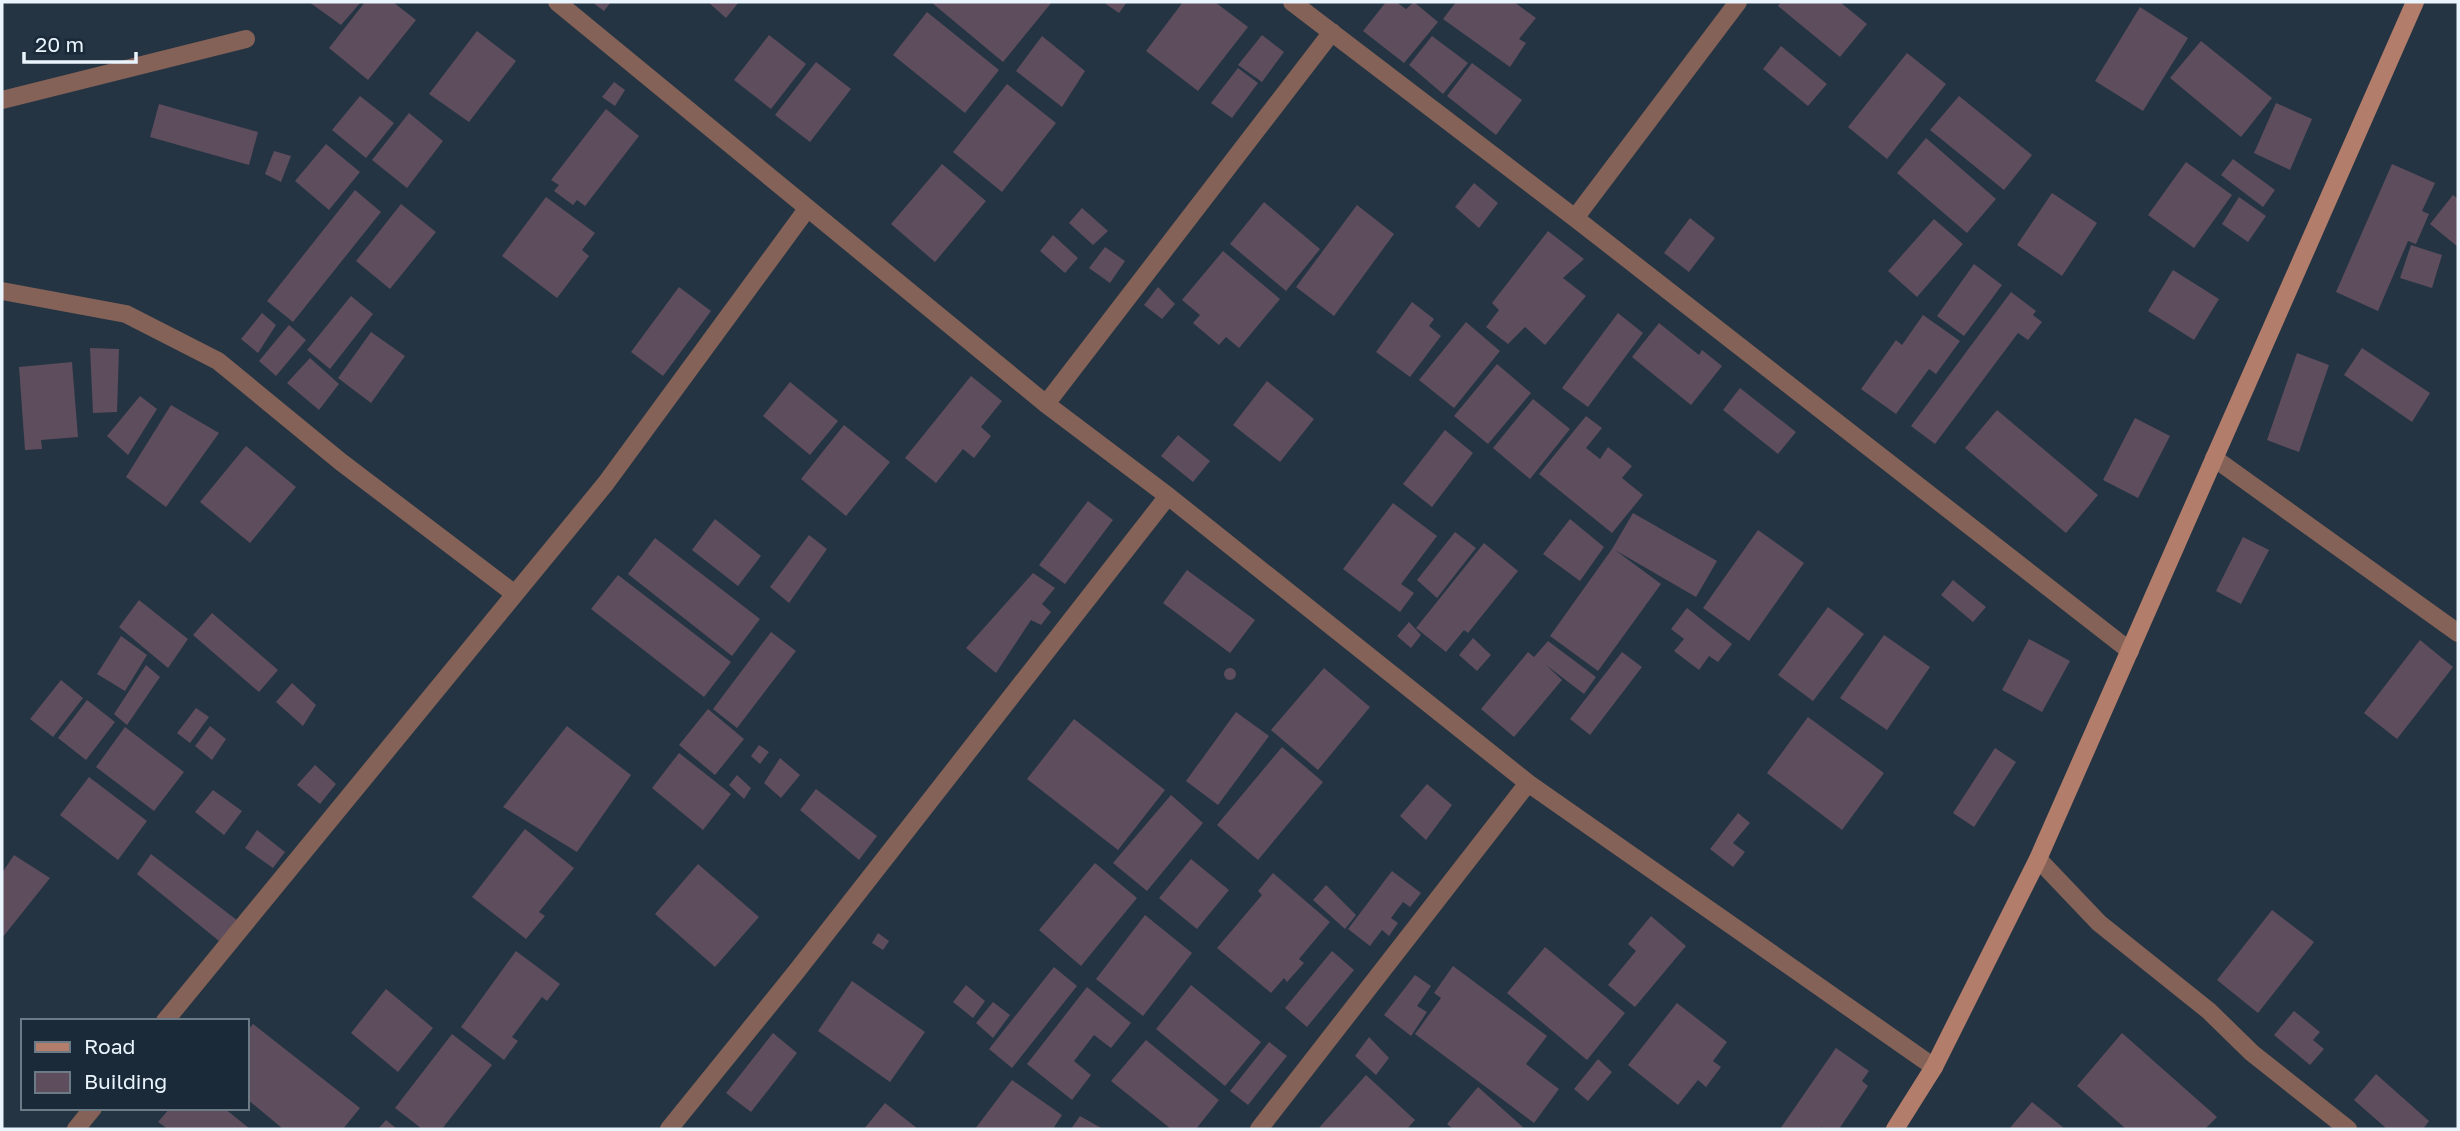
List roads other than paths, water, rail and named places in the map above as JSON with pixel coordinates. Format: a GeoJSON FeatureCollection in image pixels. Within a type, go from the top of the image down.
{"type":"FeatureCollection","features":[{"type":"Feature","properties":{"kind":"street"},"geometry":{"type":"LineString","coordinates":[[557,2],[1046,404],[1168,496],[1528,783],[1934,1067]]}},
{"type":"Feature","properties":{"kind":"street"},"geometry":{"type":"LineString","coordinates":[[1292,2],[1575,218],[2130,651]]}},
{"type":"Feature","properties":{"kind":"street"},"geometry":{"type":"LineString","coordinates":[[1575,218],[1738,2]]}},
{"type":"Feature","properties":{"kind":"street"},"geometry":{"type":"LineString","coordinates":[[1895,1129],[1934,1067],[2038,859],[2415,2]]}},
{"type":"Feature","properties":{"kind":"street"},"geometry":{"type":"LineString","coordinates":[[1046,404],[1332,32]]}},
{"type":"Feature","properties":{"kind":"street"},"geometry":{"type":"LineString","coordinates":[[2,100],[246,39]]}},
{"type":"Feature","properties":{"kind":"street"},"geometry":{"type":"LineString","coordinates":[[167,1019],[606,483],[807,209]]}},
{"type":"Feature","properties":{"kind":"street"},"geometry":{"type":"LineString","coordinates":[[2,291],[126,314],[218,361],[341,461],[515,594]]}},
{"type":"Feature","properties":{"kind":"street"},"geometry":{"type":"LineString","coordinates":[[2214,458],[2458,633]]}},
{"type":"Feature","properties":{"kind":"street"},"geometry":{"type":"LineString","coordinates":[[669,1129],[796,972],[1168,496]]}},
{"type":"Feature","properties":{"kind":"street"},"geometry":{"type":"LineString","coordinates":[[1259,1129],[1528,783]]}},
{"type":"Feature","properties":{"kind":"street"},"geometry":{"type":"LineString","coordinates":[[2038,859],[2099,923],[2208,1011],[2252,1053],[2348,1129]]}},
{"type":"Feature","properties":{"kind":"street"},"geometry":{"type":"LineString","coordinates":[[76,1129],[91,1110]]}}]}
